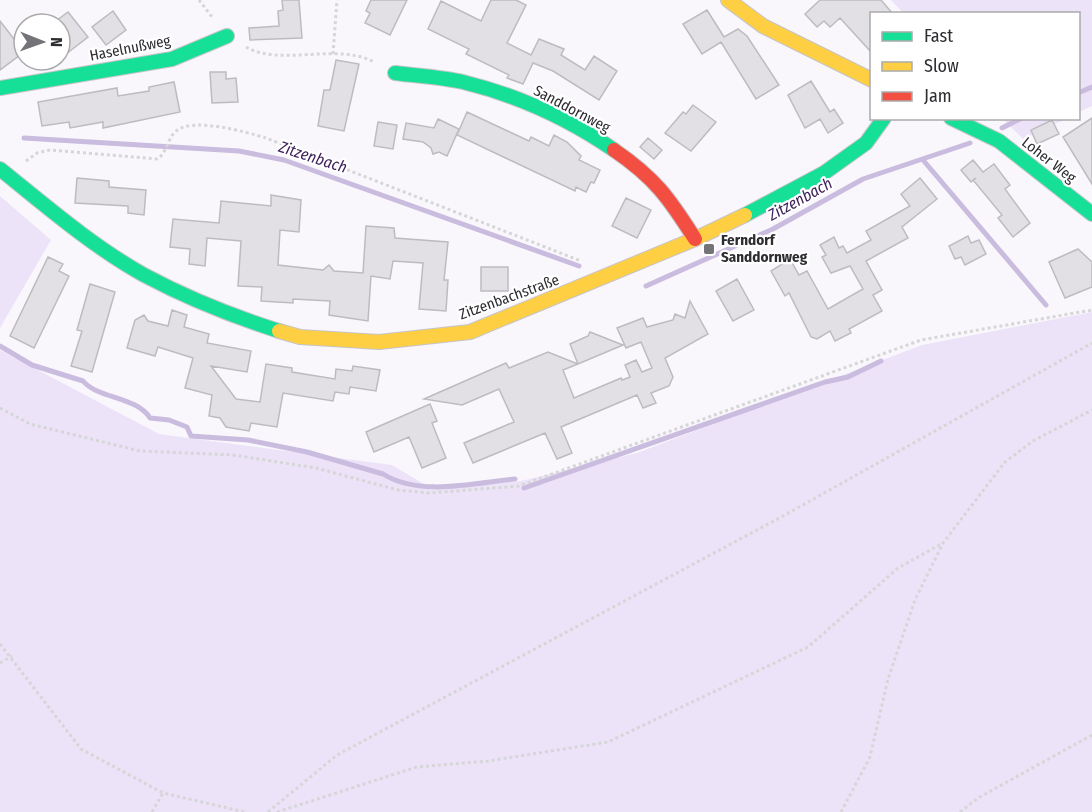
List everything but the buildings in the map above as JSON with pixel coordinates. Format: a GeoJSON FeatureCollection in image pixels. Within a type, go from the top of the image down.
{"type":"FeatureCollection","features":[{"type":"Feature","properties":{"kind":"street"},"geometry":{"type":"LineString","coordinates":[[728,0],[763,26],[870,79]]}},
{"type":"Feature","properties":{"kind":"street","name":"Haselnußweg"},"geometry":{"type":"LineString","coordinates":[[0,88],[172,59],[227,36]]}},
{"type":"Feature","properties":{"kind":"street","name":"Sanddornweg"},"geometry":{"type":"LineString","coordinates":[[395,74],[461,82],[519,100],[588,134],[639,169],[672,200],[695,239]]}},
{"type":"Feature","properties":{"kind":"street","name":"Zitzenbachstraße"},"geometry":{"type":"LineString","coordinates":[[0,169],[73,227],[144,274],[228,315],[300,337],[379,342],[470,332],[695,239],[787,195],[824,173],[866,143],[883,120]]}},
{"type":"Feature","properties":{"kind":"street","name":"Loher Weg"},"geometry":{"type":"LineString","coordinates":[[955,120],[999,141],[1092,214]]}},
{"type":"Feature","properties":{"kind":"path"},"geometry":{"type":"LineString","coordinates":[[198,0],[227,36],[257,53],[333,54],[370,60],[395,74]]}},
{"type":"Feature","properties":{"kind":"path"},"geometry":{"type":"LineString","coordinates":[[333,54],[337,0]]}},
{"type":"Feature","properties":{"kind":"path"},"geometry":{"type":"LineString","coordinates":[[11,178],[26,161],[37,153],[50,150],[157,159],[173,134],[183,126],[206,126],[266,138],[583,262]]}},
{"type":"Feature","properties":{"kind":"path"},"geometry":{"type":"LineString","coordinates":[[0,408],[30,424],[140,451],[233,455],[316,468],[398,490],[430,493],[519,486],[921,340],[1092,310]]}},
{"type":"Feature","properties":{"kind":"path"},"geometry":{"type":"LineString","coordinates":[[268,812],[337,755],[785,515],[1092,343]]}},
{"type":"Feature","properties":{"kind":"path"},"geometry":{"type":"LineString","coordinates":[[842,812],[870,757],[888,679],[915,600],[943,543],[1005,462],[1033,441],[1092,410]]}},
{"type":"Feature","properties":{"kind":"path"},"geometry":{"type":"LineString","coordinates":[[277,812],[417,767],[488,761],[608,742],[808,646],[898,568],[943,543]]}},
{"type":"Feature","properties":{"kind":"path"},"geometry":{"type":"LineString","coordinates":[[0,644],[81,749],[163,793],[245,812]]}},
{"type":"Feature","properties":{"kind":"path"},"geometry":{"type":"LineString","coordinates":[[0,663],[12,657]]}},
{"type":"Feature","properties":{"kind":"path"},"geometry":{"type":"LineString","coordinates":[[960,812],[978,798],[1092,735]]}},
{"type":"Feature","properties":{"kind":"path"},"geometry":{"type":"LineString","coordinates":[[152,812],[163,793]]}},
{"type":"Feature","properties":{"kind":"shaded area"},"geometry":{"type":"Polygon","coordinates":[[[891,0],[1092,0],[1092,106],[1080,112],[1080,12],[902,12],[891,0]]]}},
{"type":"Feature","properties":{"kind":"shaded area"},"geometry":{"type":"Polygon","coordinates":[[[1004,120],[1064,120],[1023,139],[1004,120]]]}},
{"type":"Feature","properties":{"kind":"shaded area"},"geometry":{"type":"Polygon","coordinates":[[[0,196],[51,240],[0,328],[0,196]]]}},
{"type":"Feature","properties":{"kind":"shaded area"},"geometry":{"type":"Polygon","coordinates":[[[1092,312],[1092,812],[0,812],[0,350],[159,434],[392,465],[432,489],[521,481],[637,453],[922,345],[1092,312]]]}},
{"type":"Feature","properties":{"kind":"waterway","name":"Zitzenbach"},"geometry":{"type":"LineString","coordinates":[[1080,92],[1092,87]]}},
{"type":"Feature","properties":{"kind":"waterway","name":"Zitzenbach"},"geometry":{"type":"LineString","coordinates":[[1002,128],[1018,120]]}},
{"type":"Feature","properties":{"kind":"waterway","name":"Zitzenbach"},"geometry":{"type":"LineString","coordinates":[[24,138],[239,151],[284,160],[579,266]]}},
{"type":"Feature","properties":{"kind":"waterway","name":"Zitzenbach"},"geometry":{"type":"LineString","coordinates":[[646,286],[773,229],[863,179],[970,143]]}},
{"type":"Feature","properties":{"kind":"waterway"},"geometry":{"type":"LineString","coordinates":[[923,160],[1046,305]]}},
{"type":"Feature","properties":{"kind":"waterway"},"geometry":{"type":"LineString","coordinates":[[0,346],[32,365],[83,381],[98,391],[136,405],[150,418],[169,420],[187,427],[191,436],[248,440],[307,452],[413,485],[448,487],[515,479]]}},
{"type":"Feature","properties":{"kind":"waterway"},"geometry":{"type":"LineString","coordinates":[[524,488],[825,382],[848,377],[881,361]]}},
{"type":"Feature","properties":{"kind":"traffic: fast"},"geometry":{"type":"LineString","coordinates":[[0,88],[172,59],[227,36]]}},
{"type":"Feature","properties":{"kind":"traffic: fast"},"geometry":{"type":"LineString","coordinates":[[395,73],[455,80],[503,94],[560,118],[614,150]]}},
{"type":"Feature","properties":{"kind":"traffic: fast"},"geometry":{"type":"LineString","coordinates":[[745,215],[824,173],[866,143],[883,120]]}},
{"type":"Feature","properties":{"kind":"traffic: fast"},"geometry":{"type":"LineString","coordinates":[[955,120],[999,141],[1092,214]]}},
{"type":"Feature","properties":{"kind":"traffic: fast"},"geometry":{"type":"LineString","coordinates":[[0,169],[52,211],[125,264],[210,306],[279,331]]}},
{"type":"Feature","properties":{"kind":"traffic: slow"},"geometry":{"type":"LineString","coordinates":[[728,0],[763,26],[870,79]]}},
{"type":"Feature","properties":{"kind":"traffic: slow"},"geometry":{"type":"LineString","coordinates":[[279,331],[300,337],[379,342],[470,332],[695,239],[745,215]]}},
{"type":"Feature","properties":{"kind":"traffic: jam"},"geometry":{"type":"LineString","coordinates":[[614,150],[651,180],[695,239]]}},
{"type":"Feature","properties":{"kind":"place","name":"Ferndorf Sanddornweg"},"geometry":{"type":"Point","coordinates":[709,249]}}]}
